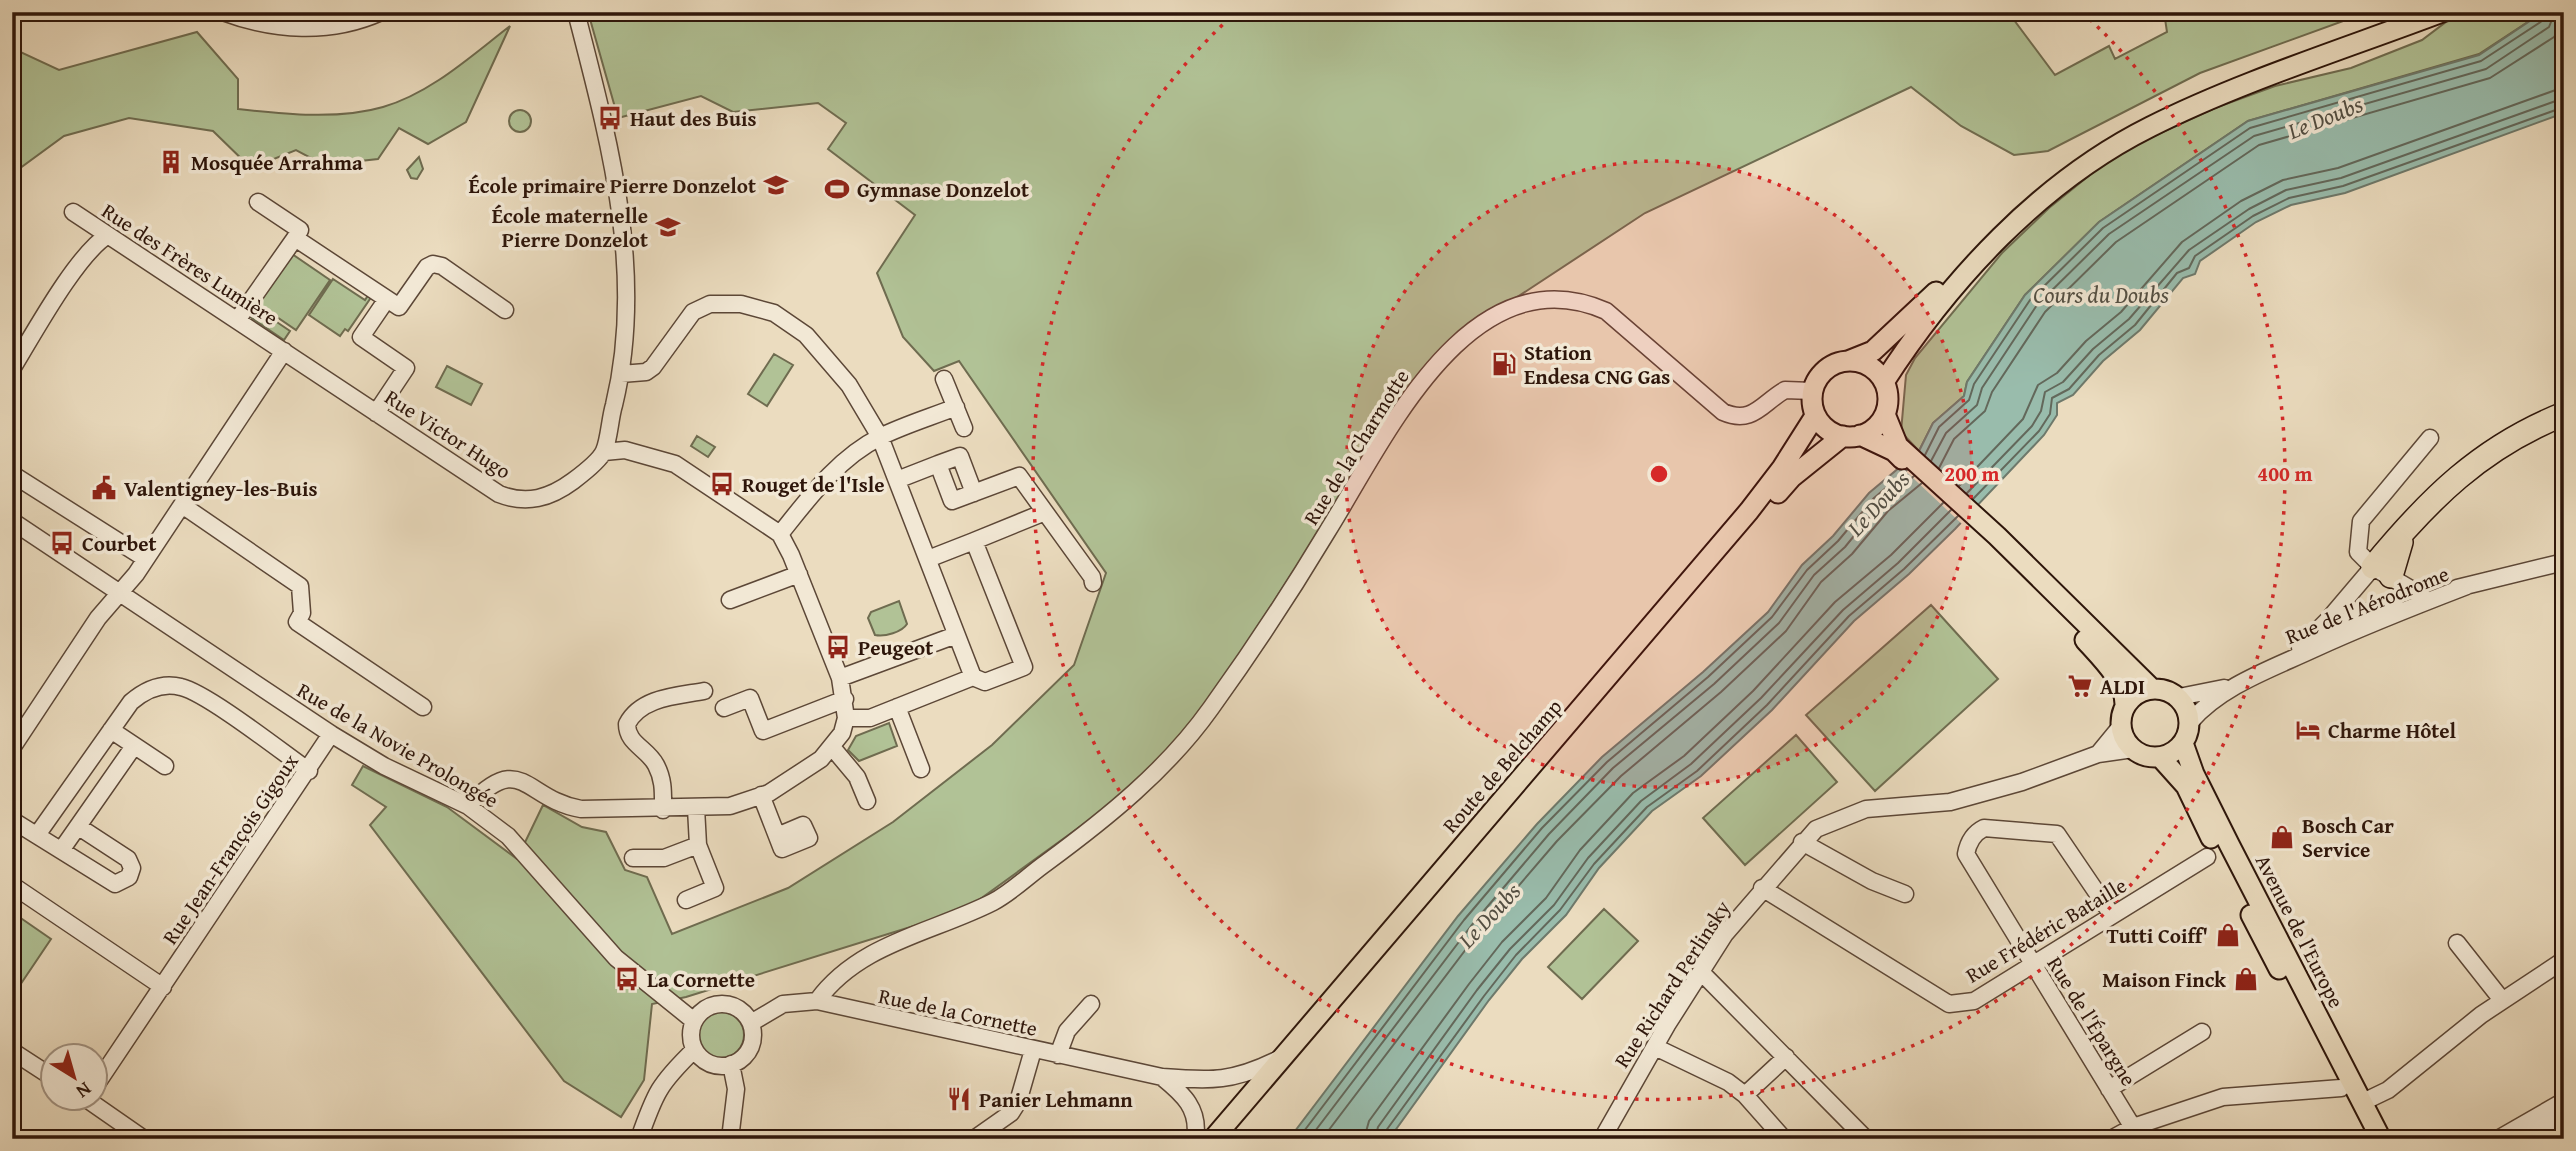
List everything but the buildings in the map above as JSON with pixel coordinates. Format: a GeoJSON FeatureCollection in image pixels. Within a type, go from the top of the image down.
{"type":"FeatureCollection","features":[{"type":"Feature","properties":{"kind":"highway"},"geometry":{"type":"LineString","coordinates":[[2376,574],[2409,527],[2442,490],[2479,458],[2514,436],[2564,414]]}},
{"type":"Feature","properties":{"kind":"main road"},"geometry":{"type":"LineString","coordinates":[[2126,706],[2132,697],[2151,688],[2161,688],[2179,697],[2189,713],[2190,722],[2183,743],[2177,750],[2160,757],[2141,754],[2133,749],[2121,726],[2126,694],[2103,661],[1979,527],[1896,449],[1828,430],[1815,416],[1812,391],[1816,380],[1828,368],[1873,351],[1920,309],[2020,206],[2085,154],[2131,127],[2202,94],[2416,12]]}},
{"type":"Feature","properties":{"kind":"main road"},"geometry":{"type":"LineString","coordinates":[[1884,382],[1934,311],[2008,230],[2052,191],[2107,151],[2150,127],[2221,96],[2442,12]]}},
{"type":"Feature","properties":{"kind":"main road"},"geometry":{"type":"LineString","coordinates":[[1848,361],[1869,367],[1884,382],[1888,397],[1885,414],[1896,449]]}},
{"type":"Feature","properties":{"kind":"main road"},"geometry":{"type":"LineString","coordinates":[[1852,436],[1875,427],[1885,414]]}},
{"type":"Feature","properties":{"kind":"main road","name":"Route de Belchamp"},"geometry":{"type":"LineString","coordinates":[[1213,1139],[1749,511],[1782,468],[1815,416]]}},
{"type":"Feature","properties":{"kind":"main road","name":"Route de Belchamp"},"geometry":{"type":"LineString","coordinates":[[1222,1139],[1792,477],[1852,436]]}},
{"type":"Feature","properties":{"kind":"main road"},"geometry":{"type":"LineString","coordinates":[[1979,527],[1997,536],[2151,688]]}},
{"type":"Feature","properties":{"kind":"main road","name":"Avenue de l'Europe"},"geometry":{"type":"LineString","coordinates":[[2183,743],[2194,774],[2228,843],[2381,1139]]}},
{"type":"Feature","properties":{"kind":"main road","name":"Avenue de l'Europe"},"geometry":{"type":"LineString","coordinates":[[2160,757],[2186,786],[2368,1139]]}},
{"type":"Feature","properties":{"kind":"street"},"geometry":{"type":"LineString","coordinates":[[223,12],[245,20],[284,27],[322,29],[381,12]]}},
{"type":"Feature","properties":{"kind":"street"},"geometry":{"type":"LineString","coordinates":[[468,806],[487,786],[500,779],[512,778],[526,783],[562,805],[591,809],[663,810],[730,806],[761,795],[798,776],[832,747],[842,733],[846,718],[840,678],[799,574],[780,534],[675,464],[625,450],[604,452],[627,340],[624,240],[610,151],[576,12]]}},
{"type":"Feature","properties":{"kind":"street"},"geometry":{"type":"LineString","coordinates":[[238,320],[300,229],[258,202]]}},
{"type":"Feature","properties":{"kind":"street","name":"Rue des Frères Lumière"},"geometry":{"type":"LineString","coordinates":[[73,212],[284,351]]}},
{"type":"Feature","properties":{"kind":"street"},"geometry":{"type":"LineString","coordinates":[[12,369],[62,291],[95,246],[108,236]]}},
{"type":"Feature","properties":{"kind":"street"},"geometry":{"type":"LineString","coordinates":[[295,237],[398,307],[433,264],[442,266],[505,310]]}},
{"type":"Feature","properties":{"kind":"street"},"geometry":{"type":"LineString","coordinates":[[376,413],[406,368],[361,337],[387,299]]}},
{"type":"Feature","properties":{"kind":"street","name":"Rue de la Charmotte"},"geometry":{"type":"LineString","coordinates":[[817,1001],[831,982],[863,957],[995,901],[1138,790],[1210,710],[1416,386],[1456,342],[1504,311],[1539,300],[1584,301],[1606,311],[1723,412],[1736,418],[1755,414],[1785,390],[1812,391]]}},
{"type":"Feature","properties":{"kind":"street"},"geometry":{"type":"LineString","coordinates":[[621,374],[646,372],[653,367],[693,312],[710,304],[754,306],[774,313],[806,335],[849,385],[880,437],[973,677]]}},
{"type":"Feature","properties":{"kind":"street"},"geometry":{"type":"LineString","coordinates":[[12,748],[98,618],[146,559],[284,351]]}},
{"type":"Feature","properties":{"kind":"street","name":"Rue Victor Hugo"},"geometry":{"type":"LineString","coordinates":[[284,351],[499,494],[512,499],[531,500],[550,495],[578,477],[604,452]]}},
{"type":"Feature","properties":{"kind":"street"},"geometry":{"type":"LineString","coordinates":[[944,379],[964,428]]}},
{"type":"Feature","properties":{"kind":"street"},"geometry":{"type":"LineString","coordinates":[[780,534],[817,488],[855,453],[880,437],[956,407]]}},
{"type":"Feature","properties":{"kind":"street"},"geometry":{"type":"LineString","coordinates":[[2420,595],[2376,574],[2358,552],[2361,521],[2430,438]]}},
{"type":"Feature","properties":{"kind":"street"},"geometry":{"type":"LineString","coordinates":[[897,480],[960,456],[974,493]]}},
{"type":"Feature","properties":{"kind":"street"},"geometry":{"type":"LineString","coordinates":[[938,464],[952,501],[1019,476],[1092,577],[1093,583]]}},
{"type":"Feature","properties":{"kind":"street"},"geometry":{"type":"LineString","coordinates":[[12,474],[146,559]]}},
{"type":"Feature","properties":{"kind":"street"},"geometry":{"type":"LineString","coordinates":[[182,505],[300,586],[303,598],[302,613],[297,622],[423,707]]}},
{"type":"Feature","properties":{"kind":"street"},"geometry":{"type":"LineString","coordinates":[[928,559],[1045,512]]}},
{"type":"Feature","properties":{"kind":"street","name":"Rue de la Novie Prolongée"},"geometry":{"type":"LineString","coordinates":[[12,521],[331,734],[384,766],[468,806],[508,836],[534,862],[616,958],[694,1021]]}},
{"type":"Feature","properties":{"kind":"street"},"geometry":{"type":"LineString","coordinates":[[846,718],[870,718],[973,677],[985,682],[1024,667],[974,541]]}},
{"type":"Feature","properties":{"kind":"street","name":"Rue de l'Aérodrome"},"geometry":{"type":"LineString","coordinates":[[2190,722],[2205,706],[2240,684],[2384,611],[2467,586],[2564,562]]}},
{"type":"Feature","properties":{"kind":"street"},"geometry":{"type":"LineString","coordinates":[[730,600],[799,574]]}},
{"type":"Feature","properties":{"kind":"street"},"geometry":{"type":"LineString","coordinates":[[2376,574],[2384,611]]}},
{"type":"Feature","properties":{"kind":"street"},"geometry":{"type":"LineString","coordinates":[[2376,574],[2365,594],[2384,611]]}},
{"type":"Feature","properties":{"kind":"street"},"geometry":{"type":"LineString","coordinates":[[2300,648],[2376,574]]}},
{"type":"Feature","properties":{"kind":"street","name":"Rue de l'Aérodrome"},"geometry":{"type":"LineString","coordinates":[[2283,662],[2300,648],[2420,595],[2467,586]]}},
{"type":"Feature","properties":{"kind":"street"},"geometry":{"type":"LineString","coordinates":[[840,678],[956,635]]}},
{"type":"Feature","properties":{"kind":"street","name":"Rue de l'Aérodrome"},"geometry":{"type":"LineString","coordinates":[[2179,697],[2240,684]]}},
{"type":"Feature","properties":{"kind":"street"},"geometry":{"type":"LineString","coordinates":[[37,835],[111,730],[143,691],[178,686],[192,690],[309,771]]}},
{"type":"Feature","properties":{"kind":"street"},"geometry":{"type":"LineString","coordinates":[[663,810],[664,783],[648,752],[631,740],[627,724],[640,707],[657,700],[704,691]]}},
{"type":"Feature","properties":{"kind":"street"},"geometry":{"type":"LineString","coordinates":[[724,708],[750,698],[763,731],[845,699]]}},
{"type":"Feature","properties":{"kind":"street"},"geometry":{"type":"LineString","coordinates":[[897,706],[921,769]]}},
{"type":"Feature","properties":{"kind":"street","name":"Rue Richard Perlinsky"},"geometry":{"type":"LineString","coordinates":[[2098,754],[2121,726]]}},
{"type":"Feature","properties":{"kind":"street"},"geometry":{"type":"LineString","coordinates":[[111,730],[165,766]]}},
{"type":"Feature","properties":{"kind":"street","name":"Rue Jean-François Gigoux"},"geometry":{"type":"LineString","coordinates":[[108,1067],[309,771],[331,734]]}},
{"type":"Feature","properties":{"kind":"street"},"geometry":{"type":"LineString","coordinates":[[62,849],[134,746]]}},
{"type":"Feature","properties":{"kind":"street"},"geometry":{"type":"LineString","coordinates":[[832,747],[857,777],[867,801]]}},
{"type":"Feature","properties":{"kind":"street","name":"Rue Richard Perlinsky"},"geometry":{"type":"LineString","coordinates":[[1602,1139],[1655,1046],[1725,934],[1762,888],[1816,829],[1866,809],[1950,802],[2045,775],[2098,754],[2133,749]]}},
{"type":"Feature","properties":{"kind":"street"},"geometry":{"type":"LineString","coordinates":[[761,795],[777,836]]}},
{"type":"Feature","properties":{"kind":"street"},"geometry":{"type":"LineString","coordinates":[[686,900],[715,888],[698,845],[696,808]]}},
{"type":"Feature","properties":{"kind":"street"},"geometry":{"type":"LineString","coordinates":[[12,820],[116,884],[128,877],[132,868],[128,859],[79,827]]}},
{"type":"Feature","properties":{"kind":"street","name":"Rue de l'Épargne"},"geometry":{"type":"LineString","coordinates":[[2112,915],[2057,834],[1983,828],[1977,831],[1966,854],[2136,1133]]}},
{"type":"Feature","properties":{"kind":"street"},"geometry":{"type":"LineString","coordinates":[[1802,842],[1872,881],[1905,894]]}},
{"type":"Feature","properties":{"kind":"street"},"geometry":{"type":"LineString","coordinates":[[633,858],[664,858],[698,845]]}},
{"type":"Feature","properties":{"kind":"street","name":"Rue Frédéric Bataille"},"geometry":{"type":"LineString","coordinates":[[1762,888],[1949,1004],[1974,1001],[2207,857]]}},
{"type":"Feature","properties":{"kind":"street"},"geometry":{"type":"LineString","coordinates":[[12,885],[163,988]]}},
{"type":"Feature","properties":{"kind":"street"},"geometry":{"type":"LineString","coordinates":[[2458,943],[2502,1000]]}},
{"type":"Feature","properties":{"kind":"street"},"geometry":{"type":"LineString","coordinates":[[2363,1102],[2388,1090],[2502,1000],[2564,960]]}},
{"type":"Feature","properties":{"kind":"street"},"geometry":{"type":"LineString","coordinates":[[1701,972],[1866,1139]]}},
{"type":"Feature","properties":{"kind":"street","name":"Rue de la Cornette"},"geometry":{"type":"LineString","coordinates":[[751,1023],[783,1004],[817,1001],[1162,1077],[1214,1081],[1233,1078],[1283,1057]]}},
{"type":"Feature","properties":{"kind":"street"},"geometry":{"type":"LineString","coordinates":[[719,1004],[738,1008],[751,1023],[752,1043],[747,1052],[732,1064],[710,1064],[694,1050],[690,1034],[701,1011],[719,1004]]}},
{"type":"Feature","properties":{"kind":"street"},"geometry":{"type":"LineString","coordinates":[[1058,1055],[1067,1031],[1091,1004]]}},
{"type":"Feature","properties":{"kind":"street"},"geometry":{"type":"LineString","coordinates":[[2109,1089],[2202,1032]]}},
{"type":"Feature","properties":{"kind":"street"},"geometry":{"type":"LineString","coordinates":[[1655,1046],[1716,1074],[1745,1095],[1784,1139]]}},
{"type":"Feature","properties":{"kind":"street"},"geometry":{"type":"LineString","coordinates":[[639,1139],[663,1081],[694,1050]]}},
{"type":"Feature","properties":{"kind":"street"},"geometry":{"type":"LineString","coordinates":[[974,1139],[1011,1113],[1018,1102],[1033,1050]]}},
{"type":"Feature","properties":{"kind":"street"},"geometry":{"type":"LineString","coordinates":[[12,1051],[38,1068]]}},
{"type":"Feature","properties":{"kind":"street"},"geometry":{"type":"LineString","coordinates":[[1745,1095],[1786,1057]]}},
{"type":"Feature","properties":{"kind":"street"},"geometry":{"type":"LineString","coordinates":[[730,1139],[736,1097],[732,1064]]}},
{"type":"Feature","properties":{"kind":"street"},"geometry":{"type":"LineString","coordinates":[[1162,1077],[1188,1101],[1194,1113],[1195,1139]]}},
{"type":"Feature","properties":{"kind":"street"},"geometry":{"type":"LineString","coordinates":[[2111,1139],[2136,1133],[2223,1097],[2341,1088]]}},
{"type":"Feature","properties":{"kind":"street"},"geometry":{"type":"LineString","coordinates":[[2498,1139],[2564,1101]]}},
{"type":"Feature","properties":{"kind":"street"},"geometry":{"type":"LineString","coordinates":[[108,1111],[144,1139]]}},
{"type":"Feature","properties":{"kind":"street"},"geometry":{"type":"LineString","coordinates":[[2525,1139],[2564,1113]]}},
{"type":"Feature","properties":{"kind":"shaded area"},"geometry":{"type":"Polygon","coordinates":[[[588,12],[2008,12],[2055,75],[2109,46],[2115,59],[2167,32],[2164,12],[2368,12],[2200,73],[2048,151],[2014,155],[1961,126],[1911,87],[1645,213],[1449,342],[1413,387],[1208,703],[1135,787],[965,910],[686,997],[652,1004],[644,1080],[621,1117],[564,1081],[370,825],[386,807],[352,785],[363,766],[447,807],[517,859],[543,805],[582,827],[606,832],[625,870],[647,877],[672,934],[788,888],[893,822],[992,745],[1074,665],[1106,573],[959,361],[934,371],[903,337],[877,273],[915,215],[828,149],[846,123],[818,103],[733,112],[701,96],[618,118],[588,12]]]}},
{"type":"Feature","properties":{"kind":"shaded area"},"geometry":{"type":"Polygon","coordinates":[[[2471,12],[2543,12],[2479,54],[2248,121],[2099,222],[2025,295],[1967,382],[1964,396],[1933,423],[1919,451],[1901,432],[1906,375],[1915,358],[2002,253],[2049,208],[2117,153],[2215,108],[2275,86],[2351,68],[2422,40],[2446,22],[2471,12]]]}},
{"type":"Feature","properties":{"kind":"shaded area"},"geometry":{"type":"Polygon","coordinates":[[[510,26],[466,122],[428,144],[399,128],[378,159],[324,165],[296,150],[251,168],[213,131],[129,118],[64,136],[12,174],[12,48],[59,70],[197,32],[238,79],[238,109],[330,115],[383,107],[418,93],[510,26]]]}},
{"type":"Feature","properties":{"kind":"shaded area"},"geometry":{"type":"Polygon","coordinates":[[[520,110],[530,117],[531,121],[524,131],[520,132],[510,125],[509,121],[516,111],[520,110]]]}},
{"type":"Feature","properties":{"kind":"shaded area"},"geometry":{"type":"Polygon","coordinates":[[[419,157],[423,169],[417,179],[411,178],[407,170],[419,157]]]}},
{"type":"Feature","properties":{"kind":"shaded area"},"geometry":{"type":"Polygon","coordinates":[[[292,254],[330,280],[296,330],[258,304],[292,254]]]}},
{"type":"Feature","properties":{"kind":"shaded area"},"geometry":{"type":"Polygon","coordinates":[[[333,279],[365,300],[369,294],[372,296],[348,331],[345,329],[340,336],[309,315],[333,279]]]}},
{"type":"Feature","properties":{"kind":"shaded area"},"geometry":{"type":"Polygon","coordinates":[[[256,308],[290,331],[284,340],[250,317],[256,308]]]}},
{"type":"Feature","properties":{"kind":"shaded area"},"geometry":{"type":"Polygon","coordinates":[[[774,354],[793,365],[767,406],[748,394],[774,354]]]}},
{"type":"Feature","properties":{"kind":"shaded area"},"geometry":{"type":"Polygon","coordinates":[[[447,366],[482,384],[471,405],[436,387],[447,366]]]}},
{"type":"Feature","properties":{"kind":"shaded area"},"geometry":{"type":"Polygon","coordinates":[[[697,436],[715,447],[708,457],[691,446],[697,436]]]}},
{"type":"Feature","properties":{"kind":"shaded area"},"geometry":{"type":"Polygon","coordinates":[[[899,601],[907,624],[893,633],[875,635],[868,618],[871,612],[899,601]]]}},
{"type":"Feature","properties":{"kind":"shaded area"},"geometry":{"type":"Polygon","coordinates":[[[1931,605],[1998,679],[1875,791],[1806,715],[1931,605]]]}},
{"type":"Feature","properties":{"kind":"shaded area"},"geometry":{"type":"Polygon","coordinates":[[[889,723],[897,746],[859,761],[848,750],[856,736],[889,723]]]}},
{"type":"Feature","properties":{"kind":"shaded area"},"geometry":{"type":"Polygon","coordinates":[[[1796,735],[1837,782],[1745,865],[1703,818],[1796,735]]]}},
{"type":"Feature","properties":{"kind":"shaded area"},"geometry":{"type":"Polygon","coordinates":[[[1604,909],[1638,941],[1582,999],[1548,967],[1604,909]]]}},
{"type":"Feature","properties":{"kind":"shaded area"},"geometry":{"type":"Polygon","coordinates":[[[12,912],[51,939],[12,997],[12,912]]]}},
{"type":"Feature","properties":{"kind":"shaded area"},"geometry":{"type":"Polygon","coordinates":[[[721,1012],[737,1019],[744,1035],[737,1051],[721,1058],[705,1051],[698,1035],[705,1019],[721,1012]]]}},
{"type":"Feature","properties":{"kind":"water","name":"Cours du Doubs"},"geometry":{"type":"Polygon","coordinates":[[[2543,12],[2564,12],[2564,113],[2345,193],[2291,205],[2256,222],[2200,261],[2195,274],[2183,278],[2140,330],[2103,361],[2073,395],[2057,403],[2057,415],[2044,435],[1955,529],[1909,574],[1854,621],[1772,710],[1701,776],[1652,811],[1599,868],[1566,915],[1522,959],[1489,1000],[1389,1139],[1289,1139],[1458,916],[1537,824],[1602,757],[1703,672],[1768,612],[1802,565],[1833,536],[1869,493],[1919,451],[1933,423],[1964,396],[1967,382],[2025,295],[2099,222],[2248,121],[2479,55],[2543,12]]]}},
{"type":"Feature","properties":{"kind":"pier"},"geometry":{"type":"Polygon","coordinates":[[[1913,451],[1976,511],[1963,525],[1898,464],[1913,451]]]}},
{"type":"Feature","properties":{"kind":"place","name":"Haut des Buis"},"geometry":{"type":"Point","coordinates":[610,118]}},
{"type":"Feature","properties":{"kind":"place","name":"Mosquée Arrahma"},"geometry":{"type":"Point","coordinates":[171,162]}},
{"type":"Feature","properties":{"kind":"place","name":"École primaire Pierre Donzelot"},"geometry":{"type":"Point","coordinates":[776,185]}},
{"type":"Feature","properties":{"kind":"place","name":"Gymnase Donzelot"},"geometry":{"type":"Point","coordinates":[837,189]}},
{"type":"Feature","properties":{"kind":"place","name":"École maternelle Pierre Donzelot"},"geometry":{"type":"Point","coordinates":[668,227]}},
{"type":"Feature","properties":{"kind":"place","name":"Station Endesa CNG Gas"},"geometry":{"type":"Point","coordinates":[1504,364]}},
{"type":"Feature","properties":{"kind":"place","name":"Rouget de l'Isle"},"geometry":{"type":"Point","coordinates":[722,484]}},
{"type":"Feature","properties":{"kind":"place","name":"Valentigney-les-Buis"},"geometry":{"type":"Point","coordinates":[104,488]}},
{"type":"Feature","properties":{"kind":"place","name":"Courbet"},"geometry":{"type":"Point","coordinates":[62,543]}},
{"type":"Feature","properties":{"kind":"place","name":"Peugeot"},"geometry":{"type":"Point","coordinates":[838,647]}},
{"type":"Feature","properties":{"kind":"place","name":"ALDI"},"geometry":{"type":"Point","coordinates":[2080,686]}},
{"type":"Feature","properties":{"kind":"place","name":"Charme Hôtel"},"geometry":{"type":"Point","coordinates":[2308,730]}},
{"type":"Feature","properties":{"kind":"place","name":"Bosch Car Service"},"geometry":{"type":"Point","coordinates":[2282,837]}},
{"type":"Feature","properties":{"kind":"place","name":"Tutti Coiff'"},"geometry":{"type":"Point","coordinates":[2228,935]}},
{"type":"Feature","properties":{"kind":"place","name":"La Cornette"},"geometry":{"type":"Point","coordinates":[627,979]}},
{"type":"Feature","properties":{"kind":"place","name":"Maison Finck"},"geometry":{"type":"Point","coordinates":[2246,979]}},
{"type":"Feature","properties":{"kind":"place","name":"Panier Lehmann"},"geometry":{"type":"Point","coordinates":[959,1099]}},
{"type":"Feature","properties":{"kind":"water label","name":"Le Doubs"},"geometry":{"type":"Point","coordinates":[2325,117]}},
{"type":"Feature","properties":{"kind":"water label","name":"Le Doubs"},"geometry":{"type":"Point","coordinates":[1878,503]}},
{"type":"Feature","properties":{"kind":"water label","name":"Le Doubs"},"geometry":{"type":"Point","coordinates":[1489,915]}}]}
